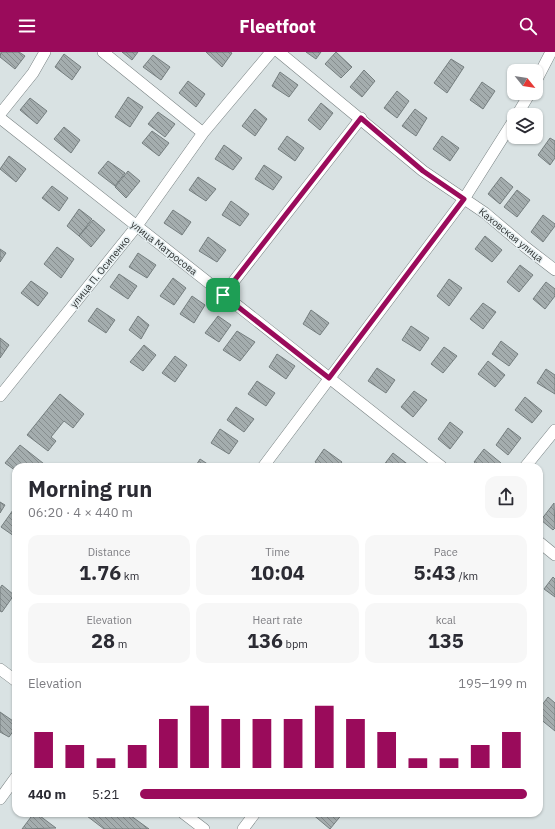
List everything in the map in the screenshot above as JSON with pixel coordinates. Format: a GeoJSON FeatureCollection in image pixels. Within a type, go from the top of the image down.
{"type":"FeatureCollection","features":[{"type":"Feature","properties":{"kind":"street"},"geometry":{"type":"LineString","coordinates":[[0,114],[33,73],[45,52]]}},
{"type":"Feature","properties":{"kind":"street"},"geometry":{"type":"LineString","coordinates":[[103,52],[204,133]]}},
{"type":"Feature","properties":{"kind":"street","name":"улица П. Осипенко"},"geometry":{"type":"LineString","coordinates":[[2,388],[136,227],[204,133],[270,52]]}},
{"type":"Feature","properties":{"kind":"street","name":"Каховская улица"},"geometry":{"type":"LineString","coordinates":[[278,52],[361,118],[423,171],[485,213],[555,270]]}},
{"type":"Feature","properties":{"kind":"street"},"geometry":{"type":"LineString","coordinates":[[543,67],[551,52]]}},
{"type":"Feature","properties":{"kind":"street","name":"улица Матросова"},"geometry":{"type":"LineString","coordinates":[[0,118],[136,227],[437,463]]}},
{"type":"Feature","properties":{"kind":"street"},"geometry":{"type":"LineString","coordinates":[[223,295],[361,118]]}},
{"type":"Feature","properties":{"kind":"street"},"geometry":{"type":"LineString","coordinates":[[266,463],[464,199],[507,131]]}},
{"type":"Feature","properties":{"kind":"street"},"geometry":{"type":"LineString","coordinates":[[528,463],[555,430]]}},
{"type":"Feature","properties":{"kind":"street"},"geometry":{"type":"LineString","coordinates":[[543,545],[555,555]]}},
{"type":"Feature","properties":{"kind":"street"},"geometry":{"type":"LineString","coordinates":[[0,669],[12,678]]}},
{"type":"Feature","properties":{"kind":"street"},"geometry":{"type":"LineString","coordinates":[[0,799],[12,783]]}},
{"type":"Feature","properties":{"kind":"street"},"geometry":{"type":"LineString","coordinates":[[189,817],[204,829]]}},
{"type":"Feature","properties":{"kind":"street"},"geometry":{"type":"LineString","coordinates":[[243,829],[252,817]]}},
{"type":"Feature","properties":{"kind":"building"},"geometry":{"type":"Polygon","coordinates":[[[1,52],[19,52],[25,56],[15,69],[0,57],[1,52]]]}},
{"type":"Feature","properties":{"kind":"building"},"geometry":{"type":"Polygon","coordinates":[[[122,52],[138,52],[132,60],[122,52]]]}},
{"type":"Feature","properties":{"kind":"building"},"geometry":{"type":"Polygon","coordinates":[[[206,52],[230,52],[232,53],[222,67],[206,52]]]}},
{"type":"Feature","properties":{"kind":"building"},"geometry":{"type":"Polygon","coordinates":[[[306,52],[321,52],[316,59],[306,52]]]}},
{"type":"Feature","properties":{"kind":"building"},"geometry":{"type":"Polygon","coordinates":[[[336,52],[352,67],[341,78],[325,64],[336,52]]]}},
{"type":"Feature","properties":{"kind":"building"},"geometry":{"type":"Polygon","coordinates":[[[64,54],[81,67],[72,80],[55,67],[64,54]]]}},
{"type":"Feature","properties":{"kind":"building"},"geometry":{"type":"Polygon","coordinates":[[[153,55],[170,67],[161,80],[143,67],[153,55]]]}},
{"type":"Feature","properties":{"kind":"building"},"geometry":{"type":"Polygon","coordinates":[[[451,59],[464,67],[447,93],[434,83],[451,59]]]}},
{"type":"Feature","properties":{"kind":"building"},"geometry":{"type":"Polygon","coordinates":[[[364,70],[375,81],[362,97],[350,87],[364,70]]]}},
{"type":"Feature","properties":{"kind":"building"},"geometry":{"type":"Polygon","coordinates":[[[280,72],[298,85],[289,97],[272,86],[280,72]]]}},
{"type":"Feature","properties":{"kind":"building"},"geometry":{"type":"Polygon","coordinates":[[[188,81],[205,94],[196,107],[179,93],[188,81]]]}},
{"type":"Feature","properties":{"kind":"building"},"geometry":{"type":"Polygon","coordinates":[[[482,82],[495,91],[483,109],[470,100],[482,82]]]}},
{"type":"Feature","properties":{"kind":"building"},"geometry":{"type":"Polygon","coordinates":[[[397,91],[409,101],[397,118],[384,108],[397,91]]]}},
{"type":"Feature","properties":{"kind":"building"},"geometry":{"type":"Polygon","coordinates":[[[128,97],[143,107],[130,127],[115,117],[128,97]]]}},
{"type":"Feature","properties":{"kind":"building"},"geometry":{"type":"Polygon","coordinates":[[[30,98],[47,111],[37,124],[20,110],[30,98]]]}},
{"type":"Feature","properties":{"kind":"building"},"geometry":{"type":"Polygon","coordinates":[[[321,103],[333,113],[320,130],[308,120],[321,103]]]}},
{"type":"Feature","properties":{"kind":"building"},"geometry":{"type":"Polygon","coordinates":[[[255,109],[267,119],[255,136],[242,126],[255,109]]]}},
{"type":"Feature","properties":{"kind":"building"},"geometry":{"type":"Polygon","coordinates":[[[415,109],[427,118],[416,136],[402,126],[415,109]]]}},
{"type":"Feature","properties":{"kind":"building"},"geometry":{"type":"Polygon","coordinates":[[[158,112],[175,124],[165,137],[148,124],[158,112]]]}},
{"type":"Feature","properties":{"kind":"building"},"geometry":{"type":"Polygon","coordinates":[[[64,127],[80,140],[71,153],[54,139],[64,127]]]}},
{"type":"Feature","properties":{"kind":"building"},"geometry":{"type":"Polygon","coordinates":[[[152,131],[169,143],[159,156],[142,143],[152,131]]]}},
{"type":"Feature","properties":{"kind":"building"},"geometry":{"type":"Polygon","coordinates":[[[287,136],[304,148],[295,161],[278,149],[287,136]]]}},
{"type":"Feature","properties":{"kind":"building"},"geometry":{"type":"Polygon","coordinates":[[[442,136],[459,148],[450,161],[433,149],[442,136]]]}},
{"type":"Feature","properties":{"kind":"building"},"geometry":{"type":"Polygon","coordinates":[[[550,138],[555,141],[555,158],[550,165],[538,155],[550,138]]]}},
{"type":"Feature","properties":{"kind":"building"},"geometry":{"type":"Polygon","coordinates":[[[224,145],[242,158],[233,170],[215,159],[224,145]]]}},
{"type":"Feature","properties":{"kind":"building"},"geometry":{"type":"Polygon","coordinates":[[[9,156],[26,169],[16,182],[0,169],[9,156]]]}},
{"type":"Feature","properties":{"kind":"building"},"geometry":{"type":"Polygon","coordinates":[[[108,161],[125,173],[115,186],[98,173],[108,161]]]}},
{"type":"Feature","properties":{"kind":"building"},"geometry":{"type":"Polygon","coordinates":[[[264,165],[282,177],[273,190],[255,179],[264,165]]]}},
{"type":"Feature","properties":{"kind":"building"},"geometry":{"type":"Polygon","coordinates":[[[128,171],[140,181],[126,198],[115,187],[128,171]]]}},
{"type":"Feature","properties":{"kind":"building"},"geometry":{"type":"Polygon","coordinates":[[[198,177],[216,189],[206,201],[189,190],[198,177]]]}},
{"type":"Feature","properties":{"kind":"building"},"geometry":{"type":"Polygon","coordinates":[[[501,177],[513,187],[500,204],[488,194],[501,177]]]}},
{"type":"Feature","properties":{"kind":"building"},"geometry":{"type":"Polygon","coordinates":[[[52,186],[68,198],[59,211],[42,198],[52,186]]]}},
{"type":"Feature","properties":{"kind":"building"},"geometry":{"type":"Polygon","coordinates":[[[517,190],[530,200],[517,217],[504,207],[517,190]]]}},
{"type":"Feature","properties":{"kind":"building"},"geometry":{"type":"Polygon","coordinates":[[[231,201],[249,214],[240,226],[222,215],[231,201]]]}},
{"type":"Feature","properties":{"kind":"building"},"geometry":{"type":"Polygon","coordinates":[[[79,209],[92,219],[79,236],[67,226],[79,209]]]}},
{"type":"Feature","properties":{"kind":"building"},"geometry":{"type":"Polygon","coordinates":[[[173,210],[191,222],[182,235],[164,223],[173,210]]]}},
{"type":"Feature","properties":{"kind":"building"},"geometry":{"type":"Polygon","coordinates":[[[543,215],[555,224],[555,226],[543,242],[531,232],[543,215]]]}},
{"type":"Feature","properties":{"kind":"building"},"geometry":{"type":"Polygon","coordinates":[[[93,220],[105,230],[91,247],[79,236],[93,220]]]}},
{"type":"Feature","properties":{"kind":"building"},"geometry":{"type":"Polygon","coordinates":[[[485,236],[502,250],[492,262],[475,249],[485,236]]]}},
{"type":"Feature","properties":{"kind":"building"},"geometry":{"type":"Polygon","coordinates":[[[208,237],[226,250],[217,262],[199,251],[208,237]]]}},
{"type":"Feature","properties":{"kind":"building"},"geometry":{"type":"Polygon","coordinates":[[[57,247],[74,259],[61,278],[44,264],[57,247]]]}},
{"type":"Feature","properties":{"kind":"building"},"geometry":{"type":"Polygon","coordinates":[[[0,249],[6,253],[0,262],[0,249]]]}},
{"type":"Feature","properties":{"kind":"building"},"geometry":{"type":"Polygon","coordinates":[[[138,253],[156,265],[147,278],[129,267],[138,253]]]}},
{"type":"Feature","properties":{"kind":"building"},"geometry":{"type":"Polygon","coordinates":[[[520,265],[533,275],[519,292],[507,282],[520,265]]]}},
{"type":"Feature","properties":{"kind":"building"},"geometry":{"type":"Polygon","coordinates":[[[119,274],[137,286],[128,299],[110,287],[119,274]]]}},
{"type":"Feature","properties":{"kind":"building"},"geometry":{"type":"Polygon","coordinates":[[[173,278],[186,288],[174,305],[160,296],[173,278]]]}},
{"type":"Feature","properties":{"kind":"building"},"geometry":{"type":"Polygon","coordinates":[[[449,279],[462,288],[449,306],[437,296],[449,279]]]}},
{"type":"Feature","properties":{"kind":"building"},"geometry":{"type":"Polygon","coordinates":[[[31,281],[48,293],[38,306],[21,293],[31,281]]]}},
{"type":"Feature","properties":{"kind":"building"},"geometry":{"type":"Polygon","coordinates":[[[546,282],[555,289],[555,296],[545,309],[533,299],[546,282]]]}},
{"type":"Feature","properties":{"kind":"building"},"geometry":{"type":"Polygon","coordinates":[[[192,296],[205,305],[194,323],[180,314],[192,296]]]}},
{"type":"Feature","properties":{"kind":"building"},"geometry":{"type":"Polygon","coordinates":[[[483,303],[496,312],[483,329],[470,319],[483,303]]]}},
{"type":"Feature","properties":{"kind":"building"},"geometry":{"type":"Polygon","coordinates":[[[97,308],[115,320],[106,333],[88,321],[97,308]]]}},
{"type":"Feature","properties":{"kind":"building"},"geometry":{"type":"Polygon","coordinates":[[[311,310],[329,323],[320,335],[303,324],[311,310]]]}},
{"type":"Feature","properties":{"kind":"building"},"geometry":{"type":"Polygon","coordinates":[[[138,316],[149,325],[141,339],[129,330],[138,316]]]}},
{"type":"Feature","properties":{"kind":"building"},"geometry":{"type":"Polygon","coordinates":[[[218,316],[231,325],[219,342],[205,333],[218,316]]]}},
{"type":"Feature","properties":{"kind":"building"},"geometry":{"type":"Polygon","coordinates":[[[411,326],[429,338],[420,351],[402,340],[411,326]]]}},
{"type":"Feature","properties":{"kind":"building"},"geometry":{"type":"Polygon","coordinates":[[[237,331],[255,342],[240,361],[223,350],[237,331]]]}},
{"type":"Feature","properties":{"kind":"building"},"geometry":{"type":"Polygon","coordinates":[[[0,338],[9,345],[0,358],[0,338]]]}},
{"type":"Feature","properties":{"kind":"building"},"geometry":{"type":"Polygon","coordinates":[[[501,341],[518,354],[509,366],[492,354],[501,341]]]}},
{"type":"Feature","properties":{"kind":"building"},"geometry":{"type":"Polygon","coordinates":[[[144,345],[156,355],[143,371],[130,362],[144,345]]]}},
{"type":"Feature","properties":{"kind":"building"},"geometry":{"type":"Polygon","coordinates":[[[444,347],[457,356],[443,373],[431,364],[444,347]]]}},
{"type":"Feature","properties":{"kind":"building"},"geometry":{"type":"Polygon","coordinates":[[[277,354],[295,366],[286,379],[269,367],[277,354]]]}},
{"type":"Feature","properties":{"kind":"building"},"geometry":{"type":"Polygon","coordinates":[[[175,356],[187,365],[175,382],[162,373],[175,356]]]}},
{"type":"Feature","properties":{"kind":"building"},"geometry":{"type":"Polygon","coordinates":[[[488,361],[505,375],[495,387],[478,374],[488,361]]]}},
{"type":"Feature","properties":{"kind":"building"},"geometry":{"type":"Polygon","coordinates":[[[377,368],[395,380],[386,393],[368,381],[377,368]]]}},
{"type":"Feature","properties":{"kind":"building"},"geometry":{"type":"Polygon","coordinates":[[[546,369],[555,375],[555,394],[537,383],[546,369]]]}},
{"type":"Feature","properties":{"kind":"building"},"geometry":{"type":"Polygon","coordinates":[[[257,381],[275,393],[266,406],[248,394],[257,381]]]}},
{"type":"Feature","properties":{"kind":"building"},"geometry":{"type":"Polygon","coordinates":[[[414,391],[427,400],[413,417],[401,407],[414,391]]]}},
{"type":"Feature","properties":{"kind":"building"},"geometry":{"type":"Polygon","coordinates":[[[60,394],[84,414],[73,428],[64,421],[51,437],[56,441],[48,451],[27,435],[60,394]]]}},
{"type":"Feature","properties":{"kind":"building"},"geometry":{"type":"Polygon","coordinates":[[[525,397],[542,411],[532,423],[515,410],[525,397]]]}},
{"type":"Feature","properties":{"kind":"building"},"geometry":{"type":"Polygon","coordinates":[[[236,407],[254,419],[244,432],[227,420],[236,407]]]}},
{"type":"Feature","properties":{"kind":"building"},"geometry":{"type":"Polygon","coordinates":[[[450,422],[463,432],[450,449],[438,439],[450,422]]]}},
{"type":"Feature","properties":{"kind":"building"},"geometry":{"type":"Polygon","coordinates":[[[508,428],[521,438],[508,455],[496,445],[508,428]]]}},
{"type":"Feature","properties":{"kind":"building"},"geometry":{"type":"Polygon","coordinates":[[[220,429],[238,441],[229,454],[211,443],[220,429]]]}},
{"type":"Feature","properties":{"kind":"building"},"geometry":{"type":"Polygon","coordinates":[[[20,445],[43,463],[12,463],[12,468],[5,463],[20,445]]]}},
{"type":"Feature","properties":{"kind":"building"},"geometry":{"type":"Polygon","coordinates":[[[324,449],[342,462],[316,463],[315,462],[324,449]]]}},
{"type":"Feature","properties":{"kind":"building"},"geometry":{"type":"Polygon","coordinates":[[[484,449],[501,463],[475,463],[474,462],[484,449]]]}},
{"type":"Feature","properties":{"kind":"building"},"geometry":{"type":"Polygon","coordinates":[[[393,453],[406,463],[385,463],[393,453]]]}},
{"type":"Feature","properties":{"kind":"building"},"geometry":{"type":"Polygon","coordinates":[[[200,459],[206,463],[198,463],[200,459]]]}},
{"type":"Feature","properties":{"kind":"building"},"geometry":{"type":"Polygon","coordinates":[[[0,502],[5,505],[0,513],[0,502]]]}},
{"type":"Feature","properties":{"kind":"building"},"geometry":{"type":"Polygon","coordinates":[[[554,503],[555,528],[553,530],[543,522],[543,517],[554,503]]]}},
{"type":"Feature","properties":{"kind":"building"},"geometry":{"type":"Polygon","coordinates":[[[12,511],[12,535],[1,527],[12,511]]]}},
{"type":"Feature","properties":{"kind":"building"},"geometry":{"type":"Polygon","coordinates":[[[553,577],[555,579],[555,597],[544,589],[553,577]]]}},
{"type":"Feature","properties":{"kind":"building"},"geometry":{"type":"Polygon","coordinates":[[[2,585],[12,593],[12,598],[2,612],[0,611],[0,588],[2,585]]]}},
{"type":"Feature","properties":{"kind":"building"},"geometry":{"type":"Polygon","coordinates":[[[548,697],[555,703],[555,731],[543,721],[543,704],[548,697]]]}},
{"type":"Feature","properties":{"kind":"building"},"geometry":{"type":"Polygon","coordinates":[[[0,712],[12,720],[12,733],[9,737],[0,732],[0,712]]]}},
{"type":"Feature","properties":{"kind":"building"},"geometry":{"type":"Polygon","coordinates":[[[31,817],[41,817],[56,828],[22,829],[31,817]]]}},
{"type":"Feature","properties":{"kind":"building"},"geometry":{"type":"Polygon","coordinates":[[[88,817],[132,817],[149,829],[104,829],[88,817]]]}},
{"type":"Feature","properties":{"kind":"building"},"geometry":{"type":"Polygon","coordinates":[[[316,817],[340,817],[330,829],[316,817]]]}},
{"type":"Feature","properties":{"kind":"route"},"geometry":{"type":"LineString","coordinates":[[361,118],[423,171],[464,199],[329,378],[223,295],[361,118]]}}]}
